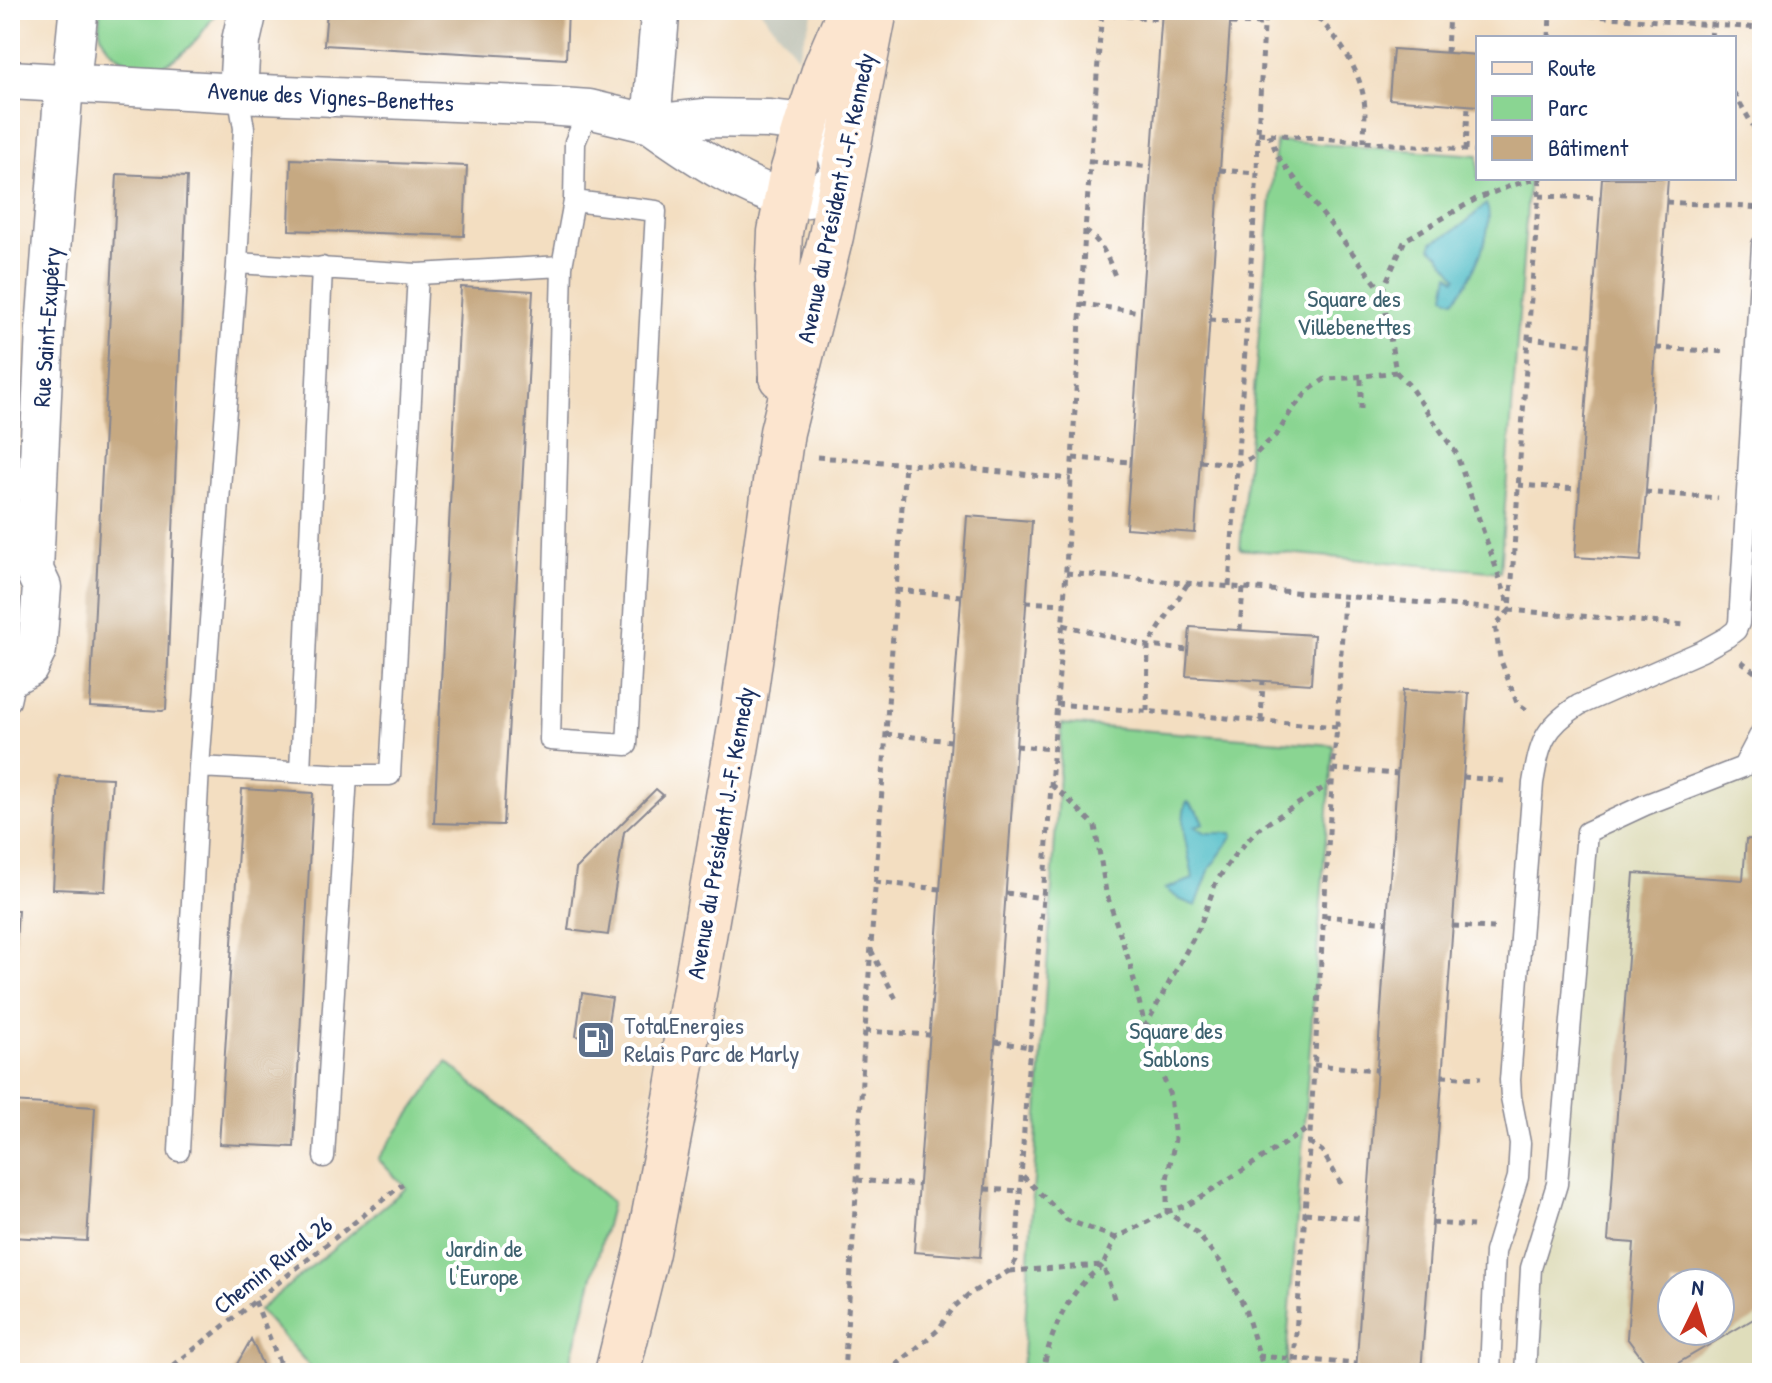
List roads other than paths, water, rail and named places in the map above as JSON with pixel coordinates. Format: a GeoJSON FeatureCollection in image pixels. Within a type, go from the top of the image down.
{"type":"FeatureCollection","features":[{"type":"Feature","properties":{"kind":"main road","name":"Avenue du Président J.-F. Kennedy"},"geometry":{"type":"LineString","coordinates":[[780,443],[780,232],[791,176],[807,123],[825,68],[850,10]]}},
{"type":"Feature","properties":{"kind":"main road","name":"Avenue du Président J.-F. Kennedy"},"geometry":{"type":"LineString","coordinates":[[617,1373],[647,1252],[674,1110],[744,704],[780,443],[831,236],[875,10]]}},
{"type":"Feature","properties":{"kind":"street","name":"Rue Saint-Exupéry"},"geometry":{"type":"LineString","coordinates":[[12,683],[29,667],[37,650],[42,587],[22,581],[67,84],[80,10]]}},
{"type":"Feature","properties":{"kind":"street"},"geometry":{"type":"LineString","coordinates":[[238,93],[241,41],[248,10]]}},
{"type":"Feature","properties":{"kind":"street"},"geometry":{"type":"LineString","coordinates":[[651,124],[658,10]]}},
{"type":"Feature","properties":{"kind":"street","name":"Avenue des Vignes-Benettes"},"geometry":{"type":"LineString","coordinates":[[10,80],[589,109],[651,124],[703,118],[807,123]]}},
{"type":"Feature","properties":{"kind":"street"},"geometry":{"type":"LineString","coordinates":[[788,198],[808,198],[825,190],[843,173],[834,146],[807,123]]}},
{"type":"Feature","properties":{"kind":"street","name":"Avenue des Vignes-Benettes"},"geometry":{"type":"LineString","coordinates":[[651,124],[696,156],[754,187],[788,198]]}},
{"type":"Feature","properties":{"kind":"lane"},"geometry":{"type":"LineString","coordinates":[[179,1151],[199,767],[237,263],[244,128],[238,93]]}},
{"type":"Feature","properties":{"kind":"lane"},"geometry":{"type":"LineString","coordinates":[[574,201],[656,211],[627,745],[550,740],[562,266],[574,201],[575,142],[589,109]]}},
{"type":"Feature","properties":{"kind":"lane"},"geometry":{"type":"LineString","coordinates":[[1490,1373],[1495,1252],[1518,1177],[1520,1143],[1510,1080],[1533,783],[1538,758],[1551,726],[1579,705],[1702,651],[1736,630],[1740,618],[1762,245]]}},
{"type":"Feature","properties":{"kind":"lane"},"geometry":{"type":"LineString","coordinates":[[237,263],[418,274],[562,266]]}},
{"type":"Feature","properties":{"kind":"lane"},"geometry":{"type":"LineString","coordinates":[[300,772],[322,267]]}},
{"type":"Feature","properties":{"kind":"lane"},"geometry":{"type":"LineString","coordinates":[[199,767],[390,775],[418,274]]}},
{"type":"Feature","properties":{"kind":"lane"},"geometry":{"type":"LineString","coordinates":[[1525,1373],[1531,1268],[1557,1184],[1587,832],[1645,805],[1743,767],[1762,731]]}},
{"type":"Feature","properties":{"kind":"lane"},"geometry":{"type":"LineString","coordinates":[[324,1157],[347,775]]}},
{"type":"Feature","properties":{"kind":"water"},"geometry":{"type":"Polygon","coordinates":[[[1486,204],[1488,226],[1480,254],[1461,292],[1454,300],[1448,298],[1445,295],[1449,274],[1455,279],[1457,277],[1431,248],[1432,242],[1461,226],[1486,204]]]}},
{"type":"Feature","properties":{"kind":"water"},"geometry":{"type":"Polygon","coordinates":[[[1188,802],[1204,823],[1195,826],[1206,833],[1232,833],[1233,836],[1210,868],[1196,906],[1165,889],[1193,879],[1184,831],[1184,812],[1188,802]]]}},
{"type":"Feature","properties":{"kind":"place","name":"TotalEnergies Relais Parc de Marly"},"geometry":{"type":"Point","coordinates":[596,1040]}},
{"type":"Feature","properties":{"kind":"park label","name":"Square des Villebenettes"},"geometry":{"type":"Point","coordinates":[1354,313]}},
{"type":"Feature","properties":{"kind":"park label","name":"Square des Sablons"},"geometry":{"type":"Point","coordinates":[1176,1045]}},
{"type":"Feature","properties":{"kind":"park label","name":"Jardin de l'Europe"},"geometry":{"type":"Point","coordinates":[484,1263]}}]}
